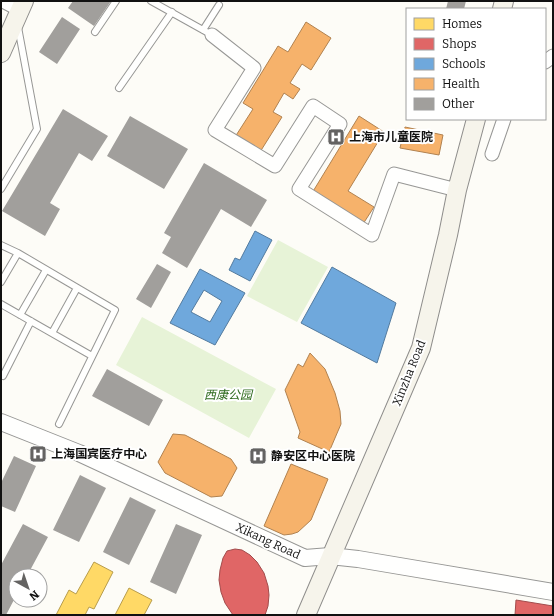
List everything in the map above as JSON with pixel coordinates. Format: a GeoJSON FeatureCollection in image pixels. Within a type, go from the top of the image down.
{"type":"FeatureCollection","features":[{"type":"Feature","properties":{"kind":"main road"},"geometry":{"type":"LineString","coordinates":[[1,53],[20,10]]}},
{"type":"Feature","properties":{"kind":"main road","name":"Xinzha Road"},"geometry":{"type":"LineString","coordinates":[[306,615],[330,556],[421,348],[448,235],[457,190],[476,120]]}},
{"type":"Feature","properties":{"kind":"street"},"geometry":{"type":"LineString","coordinates":[[3,1],[20,10]]}},
{"type":"Feature","properties":{"kind":"street"},"geometry":{"type":"LineString","coordinates":[[207,32],[254,68],[215,130],[275,166],[313,106],[340,124],[299,189],[372,235],[394,174],[457,190]]}},
{"type":"Feature","properties":{"kind":"street"},"geometry":{"type":"LineString","coordinates":[[492,154],[504,120]]}},
{"type":"Feature","properties":{"kind":"street","name":"Xikang Road"},"geometry":{"type":"LineString","coordinates":[[1,422],[79,453],[305,558],[330,556],[358,559],[553,592]]}},
{"type":"Feature","properties":{"kind":"lane"},"geometry":{"type":"LineString","coordinates":[[95,32],[116,1]]}},
{"type":"Feature","properties":{"kind":"lane"},"geometry":{"type":"LineString","coordinates":[[154,2],[207,32],[219,5]]}},
{"type":"Feature","properties":{"kind":"lane"},"geometry":{"type":"LineString","coordinates":[[1,189],[37,129],[20,10]]}},
{"type":"Feature","properties":{"kind":"lane"},"geometry":{"type":"LineString","coordinates":[[119,88],[172,12]]}},
{"type":"Feature","properties":{"kind":"lane"},"geometry":{"type":"LineString","coordinates":[[1,245],[18,253],[115,310],[59,424]]}},
{"type":"Feature","properties":{"kind":"lane"},"geometry":{"type":"LineString","coordinates":[[1,282],[18,253]]}},
{"type":"Feature","properties":{"kind":"lane"},"geometry":{"type":"LineString","coordinates":[[20,315],[46,270]]}},
{"type":"Feature","properties":{"kind":"lane"},"geometry":{"type":"LineString","coordinates":[[52,333],[76,288]]}},
{"type":"Feature","properties":{"kind":"lane"},"geometry":{"type":"LineString","coordinates":[[1,304],[92,356]]}},
{"type":"Feature","properties":{"kind":"lane"},"geometry":{"type":"LineString","coordinates":[[3,376],[31,321]]}},
{"type":"Feature","properties":{"kind":"green space"},"geometry":{"type":"Polygon","coordinates":[[[278,240],[328,267],[297,322],[247,296],[278,240]]]}},
{"type":"Feature","properties":{"kind":"green space","name":"西康公园"},"geometry":{"type":"Polygon","coordinates":[[[142,317],[276,389],[249,438],[116,365],[142,317]]]}},
{"type":"Feature","properties":{"kind":"building: Homes"},"geometry":{"type":"Polygon","coordinates":[[[94,562],[113,572],[94,609],[89,607],[85,615],[56,615],[69,590],[76,594],[94,562]]]}},
{"type":"Feature","properties":{"kind":"building: Homes"},"geometry":{"type":"Polygon","coordinates":[[[129,588],[152,600],[144,615],[115,615],[129,588]]]}},
{"type":"Feature","properties":{"kind":"building: Shops"},"geometry":{"type":"Polygon","coordinates":[[[235,549],[242,550],[250,555],[257,562],[264,573],[269,595],[265,615],[233,615],[225,603],[219,580],[220,570],[223,558],[227,551],[235,549]]]}},
{"type":"Feature","properties":{"kind":"building: Shops"},"geometry":{"type":"Polygon","coordinates":[[[516,600],[553,606],[553,615],[515,615],[516,600]]]}},
{"type":"Feature","properties":{"kind":"building: Schools"},"geometry":{"type":"Polygon","coordinates":[[[255,231],[272,240],[250,281],[229,270],[235,258],[240,260],[255,231]]]}},
{"type":"Feature","properties":{"kind":"building: Schools"},"geometry":{"type":"Polygon","coordinates":[[[332,267],[396,303],[377,363],[301,323],[332,267]]]}},
{"type":"Feature","properties":{"kind":"building: Schools"},"geometry":{"type":"Polygon","coordinates":[[[200,269],[245,293],[215,345],[170,323],[200,269]],[[204,290],[191,312],[210,322],[222,301],[204,290]]]}},
{"type":"Feature","properties":{"kind":"building: Health"},"geometry":{"type":"Polygon","coordinates":[[[306,22],[331,38],[311,70],[302,64],[290,83],[300,89],[293,99],[284,93],[273,112],[282,117],[260,152],[235,137],[253,109],[243,103],[278,46],[288,52],[306,22]]]}},
{"type":"Feature","properties":{"kind":"building: Health"},"geometry":{"type":"Polygon","coordinates":[[[359,116],[384,132],[348,191],[374,207],[363,224],[312,193],[359,116]]]}},
{"type":"Feature","properties":{"kind":"building: Health"},"geometry":{"type":"Polygon","coordinates":[[[405,127],[443,135],[439,155],[400,148],[405,127]]]}},
{"type":"Feature","properties":{"kind":"building: Health"},"geometry":{"type":"Polygon","coordinates":[[[310,353],[325,369],[335,393],[340,411],[341,424],[329,452],[298,438],[300,432],[285,390],[298,364],[303,367],[310,353]]]}},
{"type":"Feature","properties":{"kind":"building: Health"},"geometry":{"type":"Polygon","coordinates":[[[173,434],[185,435],[231,459],[237,468],[222,496],[211,497],[165,473],[158,462],[173,434]]]}},
{"type":"Feature","properties":{"kind":"building: Health"},"geometry":{"type":"Polygon","coordinates":[[[291,464],[328,479],[311,520],[298,532],[284,535],[264,526],[291,464]]]}},
{"type":"Feature","properties":{"kind":"building: Other"},"geometry":{"type":"Polygon","coordinates":[[[73,1],[111,1],[94,26],[68,8],[73,1]]]}},
{"type":"Feature","properties":{"kind":"building: Other"},"geometry":{"type":"Polygon","coordinates":[[[448,1],[466,1],[464,8],[446,8],[448,1]]]}},
{"type":"Feature","properties":{"kind":"building: Other"},"geometry":{"type":"Polygon","coordinates":[[[62,17],[80,29],[57,64],[39,52],[62,17]]]}},
{"type":"Feature","properties":{"kind":"building: Other"},"geometry":{"type":"Polygon","coordinates":[[[63,109],[108,136],[92,161],[79,153],[50,203],[60,209],[45,236],[2,211],[63,109]]]}},
{"type":"Feature","properties":{"kind":"building: Other"},"geometry":{"type":"Polygon","coordinates":[[[130,116],[188,149],[164,189],[107,156],[130,116]]]}},
{"type":"Feature","properties":{"kind":"building: Other"},"geometry":{"type":"Polygon","coordinates":[[[204,163],[267,200],[251,227],[221,209],[187,268],[162,253],[171,237],[164,233],[204,163]]]}},
{"type":"Feature","properties":{"kind":"building: Other"},"geometry":{"type":"Polygon","coordinates":[[[157,264],[171,272],[151,308],[136,299],[157,264]]]}},
{"type":"Feature","properties":{"kind":"building: Other"},"geometry":{"type":"Polygon","coordinates":[[[107,369],[163,400],[149,426],[92,396],[107,369]]]}},
{"type":"Feature","properties":{"kind":"building: Other"},"geometry":{"type":"Polygon","coordinates":[[[14,456],[36,466],[15,512],[1,506],[1,483],[14,456]]]}},
{"type":"Feature","properties":{"kind":"building: Other"},"geometry":{"type":"Polygon","coordinates":[[[80,475],[106,488],[79,542],[53,530],[80,475]]]}},
{"type":"Feature","properties":{"kind":"building: Other"},"geometry":{"type":"Polygon","coordinates":[[[130,497],[156,510],[129,565],[103,552],[130,497]]]}},
{"type":"Feature","properties":{"kind":"building: Other"},"geometry":{"type":"Polygon","coordinates":[[[23,524],[48,537],[31,568],[8,568],[8,608],[10,608],[6,615],[1,615],[1,565],[23,524]]]}},
{"type":"Feature","properties":{"kind":"building: Other"},"geometry":{"type":"Polygon","coordinates":[[[176,524],[202,535],[176,594],[150,582],[176,524]]]}},
{"type":"Feature","properties":{"kind":"place","name":"上海市儿童医院"},"geometry":{"type":"Point","coordinates":[336,137]}},
{"type":"Feature","properties":{"kind":"place","name":"上海国宾医疗中心"},"geometry":{"type":"Point","coordinates":[38,454]}},
{"type":"Feature","properties":{"kind":"place","name":"静安区中心医院"},"geometry":{"type":"Point","coordinates":[258,456]}}]}
